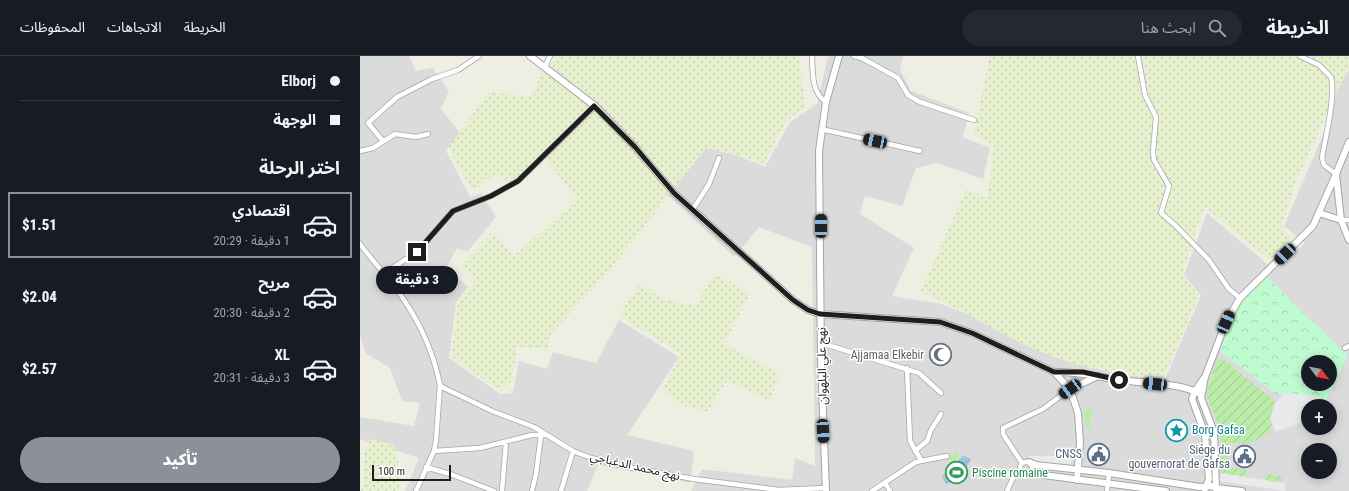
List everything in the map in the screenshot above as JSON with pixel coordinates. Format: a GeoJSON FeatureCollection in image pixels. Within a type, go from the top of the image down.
{"type":"FeatureCollection","features":[{"type":"Feature","properties":{"kind":"street"},"geometry":{"type":"LineString","coordinates":[[383,141],[368,122],[384,107],[412,88],[458,70],[479,56]]}},
{"type":"Feature","properties":{"kind":"street"},"geometry":{"type":"LineString","coordinates":[[530,56],[594,106],[635,147],[674,193],[793,300],[808,310],[820,314],[940,322],[972,333],[1054,372],[1070,389],[1080,428],[1079,469],[1077,480]]}},
{"type":"Feature","properties":{"kind":"street"},"geometry":{"type":"LineString","coordinates":[[545,67],[550,56]]}},
{"type":"Feature","properties":{"kind":"street"},"geometry":{"type":"LineString","coordinates":[[812,56],[814,86],[819,97],[826,102]]}},
{"type":"Feature","properties":{"kind":"street","name":"نهج علي البلهوان"},"geometry":{"type":"LineString","coordinates":[[826,489],[820,314],[819,173],[821,129],[826,102],[839,56]]}},
{"type":"Feature","properties":{"kind":"street"},"geometry":{"type":"LineString","coordinates":[[854,56],[862,58],[898,78],[908,95],[920,102],[974,120]]}},
{"type":"Feature","properties":{"kind":"street"},"geometry":{"type":"LineString","coordinates":[[1138,56],[1145,95],[1156,117],[1153,152],[1154,160],[1169,186],[1161,213],[1175,225],[1209,260],[1229,289],[1240,298]]}},
{"type":"Feature","properties":{"kind":"street"},"geometry":{"type":"LineString","coordinates":[[1300,56],[1319,65],[1331,77],[1332,90],[1330,109],[1322,158],[1324,166],[1336,174],[1342,220],[1349,240]]}},
{"type":"Feature","properties":{"kind":"street"},"geometry":{"type":"LineString","coordinates":[[383,274],[417,252],[453,211],[491,196],[518,181],[594,106]]}},
{"type":"Feature","properties":{"kind":"street"},"geometry":{"type":"LineString","coordinates":[[821,129],[920,150]]}},
{"type":"Feature","properties":{"kind":"street"},"geometry":{"type":"LineString","coordinates":[[360,151],[373,148],[395,134],[416,137],[428,134]]}},
{"type":"Feature","properties":{"kind":"street"},"geometry":{"type":"LineString","coordinates":[[1217,490],[1214,432],[1201,398],[1205,377],[1228,318],[1240,298],[1313,226],[1349,142]]}},
{"type":"Feature","properties":{"kind":"street"},"geometry":{"type":"LineString","coordinates":[[693,209],[709,184],[719,158]]}},
{"type":"Feature","properties":{"kind":"street"},"geometry":{"type":"LineString","coordinates":[[1319,213],[1342,220],[1349,220]]}},
{"type":"Feature","properties":{"kind":"street"},"geometry":{"type":"LineString","coordinates":[[360,244],[403,299],[415,318],[426,341],[440,385],[438,427],[434,451],[416,491]]}},
{"type":"Feature","properties":{"kind":"street"},"geometry":{"type":"LineString","coordinates":[[821,343],[907,368],[923,375],[941,393]]}},
{"type":"Feature","properties":{"kind":"street"},"geometry":{"type":"LineString","coordinates":[[907,368],[910,441],[921,460]]}},
{"type":"Feature","properties":{"kind":"street"},"geometry":{"type":"LineString","coordinates":[[1054,372],[1077,372],[1143,383],[1184,386],[1201,394]]}},
{"type":"Feature","properties":{"kind":"street"},"geometry":{"type":"LineString","coordinates":[[1028,473],[1032,469],[1002,434],[1003,428],[1043,409],[1070,389],[1098,376]]}},
{"type":"Feature","properties":{"kind":"street"},"geometry":{"type":"LineString","coordinates":[[1205,377],[1194,390],[1192,399],[1204,427],[1207,444],[1209,479],[1206,489]]}},
{"type":"Feature","properties":{"kind":"street","name":"نهج محمد الدغباجي"},"geometry":{"type":"LineString","coordinates":[[440,385],[492,411],[534,427],[574,451],[626,466],[676,476],[763,488],[796,490],[826,489]]}},
{"type":"Feature","properties":{"kind":"street"},"geometry":{"type":"LineString","coordinates":[[916,451],[927,441],[931,430],[941,414]]}},
{"type":"Feature","properties":{"kind":"street"},"geometry":{"type":"LineString","coordinates":[[434,451],[480,448],[532,435],[547,434]]}},
{"type":"Feature","properties":{"kind":"street"},"geometry":{"type":"LineString","coordinates":[[532,491],[536,474],[541,435]]}},
{"type":"Feature","properties":{"kind":"street"},"geometry":{"type":"LineString","coordinates":[[502,491],[506,442]]}},
{"type":"Feature","properties":{"kind":"street"},"geometry":{"type":"LineString","coordinates":[[561,491],[574,451]]}},
{"type":"Feature","properties":{"kind":"street"},"geometry":{"type":"LineString","coordinates":[[872,491],[921,460],[947,456]]}},
{"type":"Feature","properties":{"kind":"street"},"geometry":{"type":"LineString","coordinates":[[1026,463],[1109,473],[1206,489],[1212,486],[1217,490],[1242,491]]}},
{"type":"Feature","properties":{"kind":"street"},"geometry":{"type":"LineString","coordinates":[[1007,491],[1014,476],[1021,471],[1020,468],[1026,463]]}},
{"type":"Feature","properties":{"kind":"street"},"geometry":{"type":"LineString","coordinates":[[426,467],[453,475],[494,491]]}},
{"type":"Feature","properties":{"kind":"street"},"geometry":{"type":"LineString","coordinates":[[1021,471],[1077,480],[1166,491]]}},
{"type":"Feature","properties":{"kind":"street"},"geometry":{"type":"LineString","coordinates":[[1107,491],[1109,473]]}},
{"type":"Feature","properties":{"kind":"street"},"geometry":{"type":"LineString","coordinates":[[885,483],[890,491]]}},
{"type":"Feature","properties":{"kind":"shaded area"},"geometry":{"type":"Polygon","coordinates":[[[360,56],[409,56],[416,71],[433,68],[449,92],[441,109],[461,134],[446,151],[470,197],[481,193],[496,217],[467,252],[457,248],[446,268],[468,287],[456,302],[449,358],[500,394],[513,393],[519,361],[547,369],[553,352],[596,363],[619,320],[679,357],[627,435],[694,451],[690,483],[598,465],[587,491],[405,491],[419,458],[360,439],[360,417],[414,426],[420,403],[402,401],[390,368],[366,353],[360,336],[360,56]]]}},
{"type":"Feature","properties":{"kind":"shaded area"},"geometry":{"type":"Polygon","coordinates":[[[828,56],[903,56],[900,69],[911,91],[969,113],[963,137],[990,148],[983,179],[937,163],[916,168],[902,206],[865,196],[860,214],[914,248],[892,296],[941,304],[1122,375],[1165,379],[1201,295],[1184,275],[1207,213],[1274,270],[1305,243],[1284,226],[1332,114],[1281,83],[1349,65],[1349,491],[691,491],[702,469],[792,480],[795,458],[815,466],[812,247],[759,227],[734,257],[663,191],[702,141],[765,167],[790,122],[817,104],[828,56]]]}},
{"type":"Feature","properties":{"kind":"shaded area"},"geometry":{"type":"Polygon","coordinates":[[[1284,393],[1321,397],[1321,399],[1301,399],[1301,422],[1275,432],[1270,418],[1275,404],[1284,393]]]}},
{"type":"Feature","properties":{"kind":"shaded area"},"geometry":{"type":"Polygon","coordinates":[[[1027,456],[1072,456],[1071,466],[1032,462],[1027,456]]]}},
{"type":"Feature","properties":{"kind":"shaded area"},"geometry":{"type":"Polygon","coordinates":[[[1221,473],[1285,483],[1285,491],[1219,481],[1221,473]]]}},
{"type":"Feature","properties":{"kind":"green space"},"geometry":{"type":"Polygon","coordinates":[[[558,56],[799,56],[805,108],[787,120],[764,163],[706,148],[608,272],[551,334],[547,350],[517,346],[512,380],[500,391],[451,357],[458,303],[475,282],[460,266],[492,232],[514,256],[578,200],[542,154],[507,185],[497,173],[472,191],[448,148],[489,92],[532,97],[542,72],[548,75],[558,56]]]}},
{"type":"Feature","properties":{"kind":"green space"},"geometry":{"type":"Polygon","coordinates":[[[990,56],[1349,56],[1349,71],[1345,75],[1297,178],[1281,228],[1293,237],[1269,259],[1204,207],[1182,275],[1199,295],[1164,377],[1122,375],[1068,362],[1028,347],[921,291],[966,190],[988,198],[994,145],[974,134],[990,56]]]}},
{"type":"Feature","properties":{"kind":"green space"},"geometry":{"type":"Polygon","coordinates":[[[715,274],[750,293],[724,344],[779,373],[770,401],[727,380],[707,412],[682,405],[662,389],[681,354],[619,316],[639,284],[665,300],[695,306],[715,274]]]}},
{"type":"Feature","properties":{"kind":"green space"},"geometry":{"type":"Polygon","coordinates":[[[1267,277],[1348,356],[1337,378],[1337,355],[1301,355],[1301,391],[1330,391],[1326,399],[1284,393],[1277,395],[1220,351],[1231,319],[1240,304],[1267,277]]]}},
{"type":"Feature","properties":{"kind":"green space"},"geometry":{"type":"Polygon","coordinates":[[[1221,358],[1273,399],[1275,404],[1270,418],[1273,423],[1269,429],[1271,432],[1248,444],[1230,443],[1227,467],[1246,470],[1245,478],[1223,475],[1221,471],[1220,430],[1206,394],[1217,359],[1219,361],[1221,358]]]}},
{"type":"Feature","properties":{"kind":"green space"},"geometry":{"type":"Polygon","coordinates":[[[1092,408],[1090,429],[1087,429],[1083,411],[1092,408]]]}},
{"type":"Feature","properties":{"kind":"green space"},"geometry":{"type":"Polygon","coordinates":[[[370,439],[395,445],[401,482],[398,491],[360,491],[360,489],[364,488],[365,452],[370,439]]]}},
{"type":"Feature","properties":{"kind":"green space"},"geometry":{"type":"Polygon","coordinates":[[[956,451],[960,455],[953,463],[949,458],[956,451]]]}},
{"type":"Feature","properties":{"kind":"green space"},"geometry":{"type":"Polygon","coordinates":[[[1267,474],[1283,477],[1282,484],[1266,482],[1267,474]]]}},
{"type":"Feature","properties":{"kind":"water"},"geometry":{"type":"Polygon","coordinates":[[[963,455],[971,459],[964,472],[956,464],[963,455]]]}},
{"type":"Feature","properties":{"kind":"water"},"geometry":{"type":"Polygon","coordinates":[[[952,470],[957,478],[946,484],[942,476],[952,470]]]}},
{"type":"Feature","properties":{"kind":"place","name":"Ajjamaa Elkebir"},"geometry":{"type":"Point","coordinates":[940,355]}},
{"type":"Feature","properties":{"kind":"place","name":"Borg Gafsa"},"geometry":{"type":"Point","coordinates":[1177,430]}},
{"type":"Feature","properties":{"kind":"place","name":"CNSS"},"geometry":{"type":"Point","coordinates":[1098,454]}},
{"type":"Feature","properties":{"kind":"place","name":"Siége du gouvernorat de Gafsa"},"geometry":{"type":"Point","coordinates":[1245,457]}},
{"type":"Feature","properties":{"kind":"place","name":"Piscine romaine"},"geometry":{"type":"Point","coordinates":[957,473]}},
{"type":"Feature","properties":{"kind":"route"},"geometry":{"type":"LineString","coordinates":[[417,252],[453,211],[501,192],[518,181],[537,164],[559,139],[594,106],[635,147],[651,168],[674,193],[793,300],[804,308],[820,314],[940,322],[972,333],[1015,352],[1054,372],[1083,372],[1119,380]]}}]}
